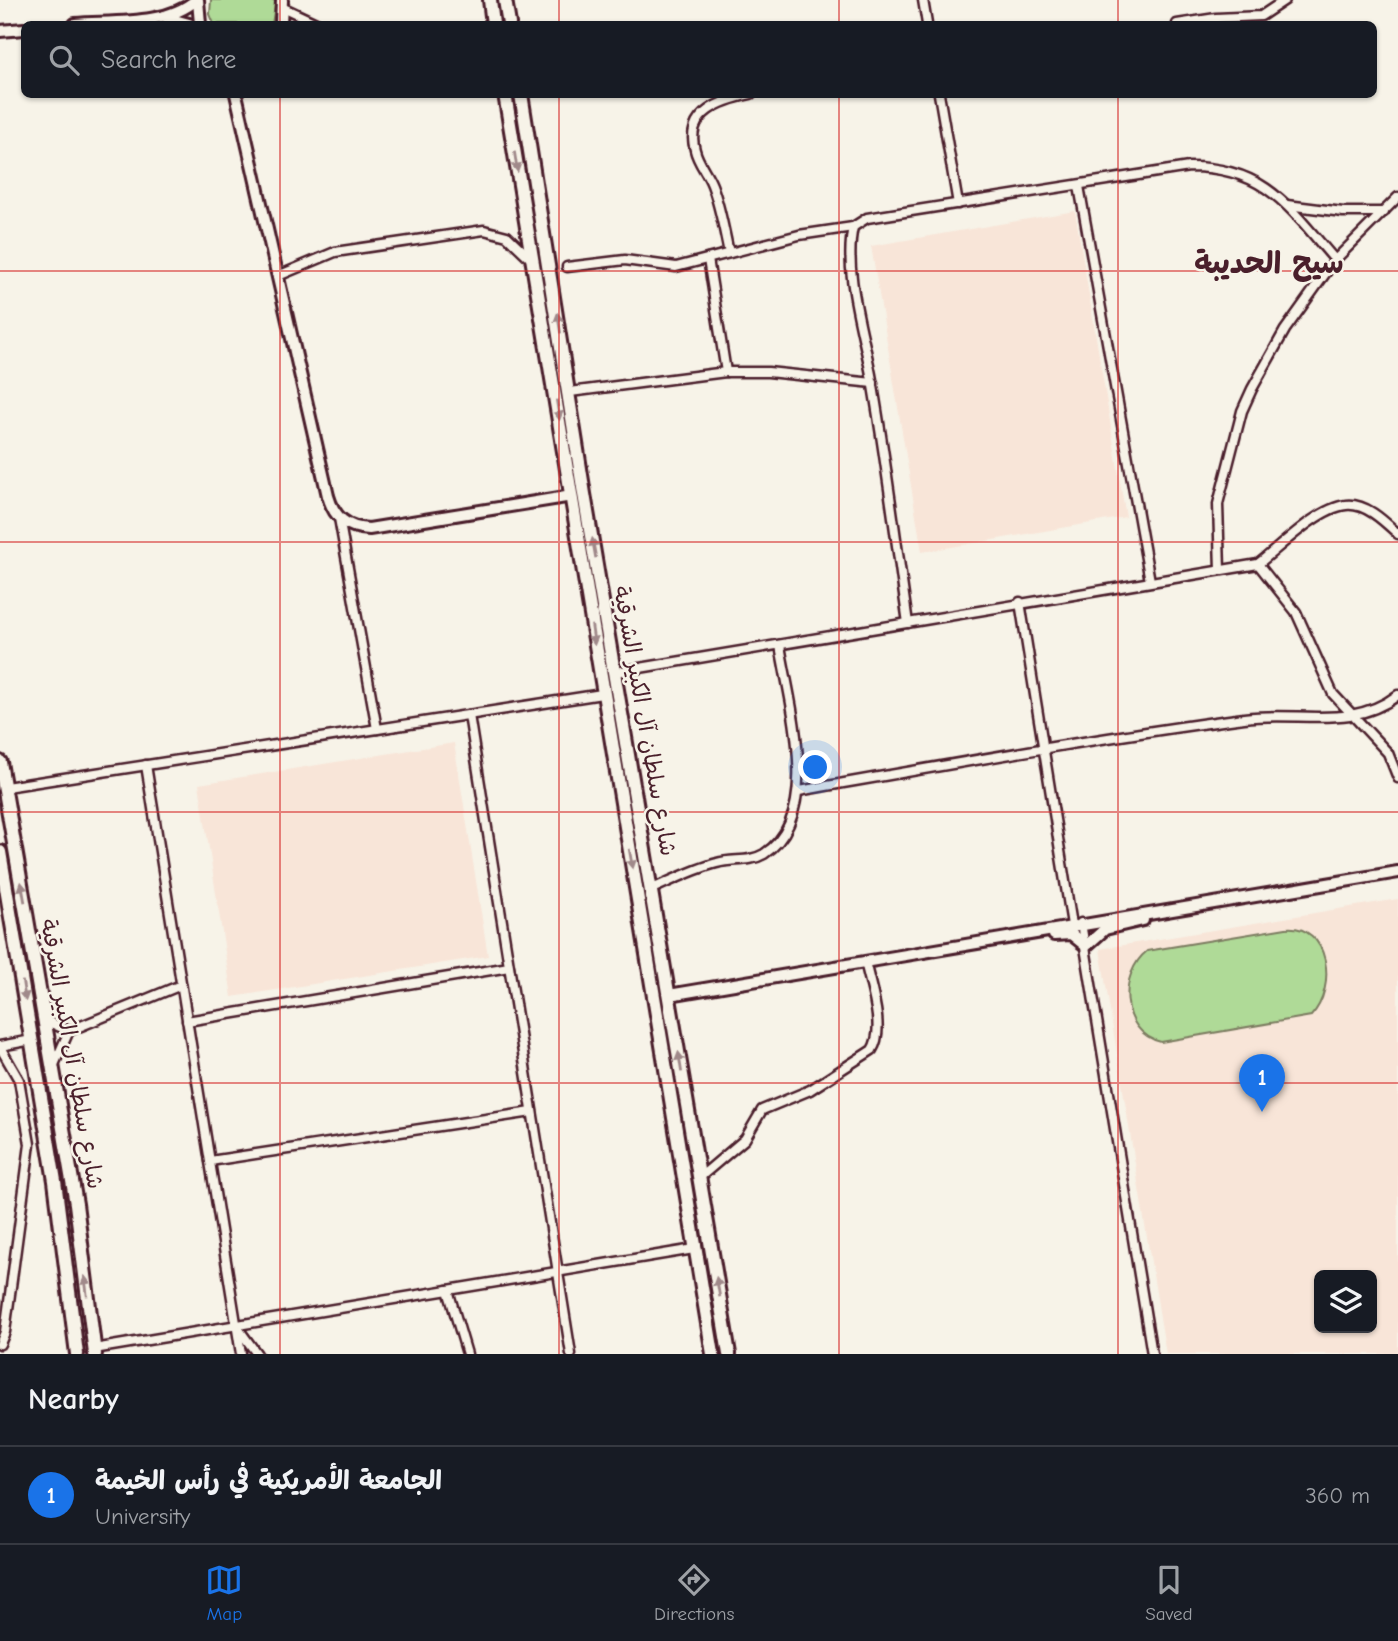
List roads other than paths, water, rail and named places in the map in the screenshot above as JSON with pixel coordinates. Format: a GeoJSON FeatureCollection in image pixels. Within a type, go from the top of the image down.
{"type":"FeatureCollection","features":[{"type":"Feature","properties":{"kind":"main road"},"geometry":{"type":"LineString","coordinates":[[490,0],[494,21]]}},
{"type":"Feature","properties":{"kind":"main road"},"geometry":{"type":"LineString","coordinates":[[505,0],[508,21]]}},
{"type":"Feature","properties":{"kind":"main road","name":"شارع سلطان آل الكبير الشرقية"},"geometry":{"type":"LineString","coordinates":[[506,98],[713,1354]]}},
{"type":"Feature","properties":{"kind":"main road","name":"شارع سلطان آل الكبير الشرقية"},"geometry":{"type":"LineString","coordinates":[[522,98],[584,494],[729,1354]]}},
{"type":"Feature","properties":{"kind":"main road","name":"شارع سلطان آل الكبير الشرقية"},"geometry":{"type":"LineString","coordinates":[[0,762],[76,1204],[95,1352]]}},
{"type":"Feature","properties":{"kind":"main road","name":"شارع سلطان آل الكبير الشرقية"},"geometry":{"type":"LineString","coordinates":[[0,852],[55,1181],[78,1354]]}},
{"type":"Feature","properties":{"kind":"street"},"geometry":{"type":"LineString","coordinates":[[111,21],[177,13],[197,0],[200,21]]}},
{"type":"Feature","properties":{"kind":"street"},"geometry":{"type":"LineString","coordinates":[[923,0],[926,21]]}},
{"type":"Feature","properties":{"kind":"street"},"geometry":{"type":"LineString","coordinates":[[1196,21],[1261,16],[1285,0]]}},
{"type":"Feature","properties":{"kind":"street"},"geometry":{"type":"LineString","coordinates":[[283,4],[313,21]]}},
{"type":"Feature","properties":{"kind":"street"},"geometry":{"type":"LineString","coordinates":[[160,17],[177,21]]}},
{"type":"Feature","properties":{"kind":"street"},"geometry":{"type":"LineString","coordinates":[[0,31],[21,29]]}},
{"type":"Feature","properties":{"kind":"street"},"geometry":{"type":"LineString","coordinates":[[239,98],[328,496],[339,518],[377,729]]}},
{"type":"Feature","properties":{"kind":"street"},"geometry":{"type":"LineString","coordinates":[[729,253],[712,184],[694,147],[693,134],[699,118],[712,104],[735,98]]}},
{"type":"Feature","properties":{"kind":"street"},"geometry":{"type":"LineString","coordinates":[[940,98],[958,204]]}},
{"type":"Feature","properties":{"kind":"street"},"geometry":{"type":"LineString","coordinates":[[567,267],[625,260],[676,267],[799,235],[853,227],[867,218],[1188,167],[1211,167],[1237,172],[1273,190],[1335,260]]}},
{"type":"Feature","properties":{"kind":"street"},"geometry":{"type":"LineString","coordinates":[[1079,186],[1150,581]]}},
{"type":"Feature","properties":{"kind":"street"},"geometry":{"type":"LineString","coordinates":[[1220,570],[1218,504],[1242,411],[1285,330],[1335,260],[1398,197]]}},
{"type":"Feature","properties":{"kind":"street"},"geometry":{"type":"LineString","coordinates":[[1287,205],[1343,212],[1384,212]]}},
{"type":"Feature","properties":{"kind":"street"},"geometry":{"type":"LineString","coordinates":[[853,227],[849,245],[851,267],[873,383],[908,623]]}},
{"type":"Feature","properties":{"kind":"street"},"geometry":{"type":"LineString","coordinates":[[278,276],[335,252],[484,230],[507,236],[533,261]]}},
{"type":"Feature","properties":{"kind":"street"},"geometry":{"type":"LineString","coordinates":[[708,259],[726,372]]}},
{"type":"Feature","properties":{"kind":"street"},"geometry":{"type":"LineString","coordinates":[[570,392],[726,372],[768,372],[873,383]]}},
{"type":"Feature","properties":{"kind":"street"},"geometry":{"type":"LineString","coordinates":[[339,518],[357,529],[369,529],[572,496]]}},
{"type":"Feature","properties":{"kind":"street"},"geometry":{"type":"LineString","coordinates":[[616,672],[1258,564],[1323,514],[1346,505],[1369,510],[1398,533]]}},
{"type":"Feature","properties":{"kind":"street"},"geometry":{"type":"LineString","coordinates":[[1258,564],[1296,612],[1333,694],[1350,716],[1388,753],[1398,778]]}},
{"type":"Feature","properties":{"kind":"street"},"geometry":{"type":"LineString","coordinates":[[1020,602],[1077,924],[1086,946],[1152,1354]]}},
{"type":"Feature","properties":{"kind":"street"},"geometry":{"type":"LineString","coordinates":[[652,889],[719,862],[746,860],[762,855],[775,844],[785,830],[799,791],[799,768],[780,645]]}},
{"type":"Feature","properties":{"kind":"street"},"geometry":{"type":"LineString","coordinates":[[6,787],[602,694]]}},
{"type":"Feature","properties":{"kind":"street"},"geometry":{"type":"LineString","coordinates":[[799,791],[1046,747],[1249,717],[1316,720],[1350,716],[1382,707],[1398,695]]}},
{"type":"Feature","properties":{"kind":"street"},"geometry":{"type":"LineString","coordinates":[[469,715],[571,1354]]}},
{"type":"Feature","properties":{"kind":"street"},"geometry":{"type":"LineString","coordinates":[[146,765],[241,1354]]}},
{"type":"Feature","properties":{"kind":"street"},"geometry":{"type":"LineString","coordinates":[[669,995],[1077,924],[1398,872]]}},
{"type":"Feature","properties":{"kind":"street"},"geometry":{"type":"LineString","coordinates":[[1086,946],[1105,929],[1140,921],[1161,910]]}},
{"type":"Feature","properties":{"kind":"street"},"geometry":{"type":"LineString","coordinates":[[1021,934],[1071,934],[1086,946]]}},
{"type":"Feature","properties":{"kind":"street"},"geometry":{"type":"LineString","coordinates":[[699,1178],[746,1139],[758,1115],[768,1106],[810,1090],[872,1050],[877,1042],[877,1026],[865,961]]}},
{"type":"Feature","properties":{"kind":"street"},"geometry":{"type":"LineString","coordinates":[[187,1021],[509,967]]}},
{"type":"Feature","properties":{"kind":"street"},"geometry":{"type":"LineString","coordinates":[[53,1069],[69,1031],[181,985]]}},
{"type":"Feature","properties":{"kind":"street"},"geometry":{"type":"LineString","coordinates":[[45,1020],[69,1031]]}},
{"type":"Feature","properties":{"kind":"street"},"geometry":{"type":"LineString","coordinates":[[0,1344],[5,1332],[30,1144],[16,1072],[0,1046],[32,1040]]}},
{"type":"Feature","properties":{"kind":"street"},"geometry":{"type":"LineString","coordinates":[[210,1161],[533,1112]]}},
{"type":"Feature","properties":{"kind":"street"},"geometry":{"type":"LineString","coordinates":[[95,1352],[694,1249]]}},
{"type":"Feature","properties":{"kind":"street"},"geometry":{"type":"LineString","coordinates":[[449,1290],[467,1354]]}},
{"type":"Feature","properties":{"kind":"street"},"geometry":{"type":"LineString","coordinates":[[236,1326],[257,1354]]}},
{"type":"Feature","properties":{"kind":"place","name":"الجامعة الأمريكية في رأس الخيمة"},"geometry":{"type":"Point","coordinates":[1262,1112]}},
{"type":"Feature","properties":{"kind":"district","name":"سيح الحديبة"},"geometry":{"type":"Point","coordinates":[1269,263]}}]}
